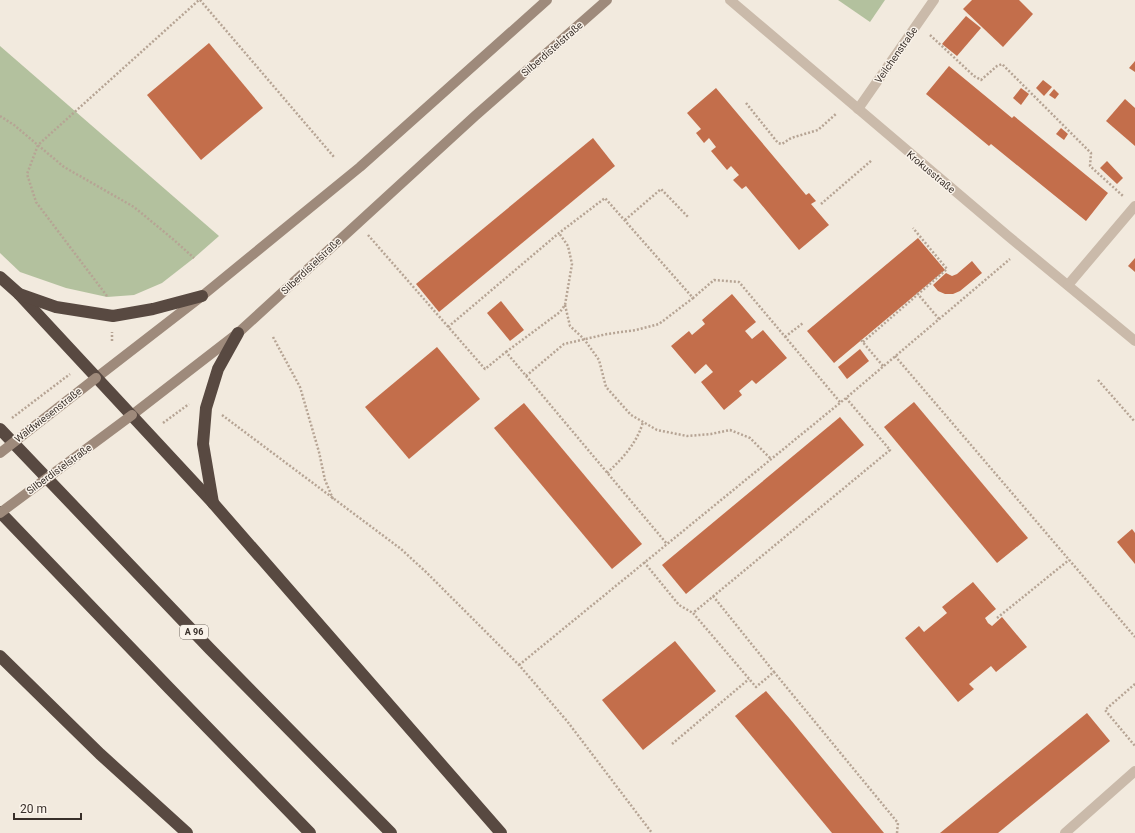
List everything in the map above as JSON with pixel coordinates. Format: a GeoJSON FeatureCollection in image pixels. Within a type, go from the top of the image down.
{"type":"FeatureCollection","features":[{"type":"Feature","properties":{"kind":"highway"},"geometry":{"type":"LineString","coordinates":[[0,277],[18,293],[213,502],[501,833]]}},
{"type":"Feature","properties":{"kind":"highway"},"geometry":{"type":"LineString","coordinates":[[18,293],[56,307],[113,316],[153,309],[202,296]]}},
{"type":"Feature","properties":{"kind":"highway"},"geometry":{"type":"LineString","coordinates":[[213,502],[203,444],[206,408],[218,369],[238,333]]}},
{"type":"Feature","properties":{"kind":"highway","name":"A 96"},"geometry":{"type":"LineString","coordinates":[[3,426],[210,649],[391,833]]}},
{"type":"Feature","properties":{"kind":"highway"},"geometry":{"type":"LineString","coordinates":[[0,513],[310,833]]}},
{"type":"Feature","properties":{"kind":"highway"},"geometry":{"type":"LineString","coordinates":[[0,656],[6,666],[187,833]]}},
{"type":"Feature","properties":{"kind":"street"},"geometry":{"type":"LineString","coordinates":[[96,378],[202,296],[360,167],[547,0]]}},
{"type":"Feature","properties":{"kind":"street","name":"Silberdistelstraße"},"geometry":{"type":"LineString","coordinates":[[0,513],[132,415],[238,333],[475,116],[607,0]]}},
{"type":"Feature","properties":{"kind":"street","name":"Krokusstraße"},"geometry":{"type":"LineString","coordinates":[[730,0],[1023,248],[1135,340]]}},
{"type":"Feature","properties":{"kind":"street","name":"Veilchenstraße"},"geometry":{"type":"LineString","coordinates":[[858,109],[934,0]]}},
{"type":"Feature","properties":{"kind":"street"},"geometry":{"type":"LineString","coordinates":[[1068,285],[1135,206]]}},
{"type":"Feature","properties":{"kind":"street","name":"Waldwiesenstraße"},"geometry":{"type":"LineString","coordinates":[[0,453],[96,378]]}},
{"type":"Feature","properties":{"kind":"street"},"geometry":{"type":"LineString","coordinates":[[1065,833],[1135,770]]}},
{"type":"Feature","properties":{"kind":"path"},"geometry":{"type":"LineString","coordinates":[[112,341],[113,316],[107,297],[36,202],[27,174],[38,145],[200,0],[334,157]]}},
{"type":"Feature","properties":{"kind":"path"},"geometry":{"type":"LineString","coordinates":[[918,24],[974,76],[981,80],[997,66],[1002,64],[1091,153],[1090,166],[1135,206]]}},
{"type":"Feature","properties":{"kind":"path"},"geometry":{"type":"LineString","coordinates":[[746,103],[778,143],[782,144],[791,138],[818,130],[849,101]]}},
{"type":"Feature","properties":{"kind":"path"},"geometry":{"type":"LineString","coordinates":[[0,116],[14,125],[64,167],[134,207],[194,258]]}},
{"type":"Feature","properties":{"kind":"path"},"geometry":{"type":"LineString","coordinates":[[821,204],[872,160]]}},
{"type":"Feature","properties":{"kind":"path"},"geometry":{"type":"LineString","coordinates":[[625,220],[660,189],[689,218]]}},
{"type":"Feature","properties":{"kind":"path"},"geometry":{"type":"LineString","coordinates":[[448,327],[559,233],[606,198],[693,298]]}},
{"type":"Feature","properties":{"kind":"path"},"geometry":{"type":"LineString","coordinates":[[358,223],[485,369],[560,312],[565,305]]}},
{"type":"Feature","properties":{"kind":"path"},"geometry":{"type":"LineString","coordinates":[[883,366],[862,341],[947,270],[913,228]]}},
{"type":"Feature","properties":{"kind":"path"},"geometry":{"type":"LineString","coordinates":[[559,233],[568,246],[572,264],[565,305],[570,326],[584,338],[599,360],[606,387],[631,415],[657,430],[688,436],[711,434],[730,430],[750,438],[771,459]]}},
{"type":"Feature","properties":{"kind":"path"},"geometry":{"type":"LineString","coordinates":[[519,665],[846,398],[1023,248]]}},
{"type":"Feature","properties":{"kind":"path"},"geometry":{"type":"LineString","coordinates":[[526,376],[564,344],[584,338],[636,330],[659,324],[714,280],[738,282],[840,402]]}},
{"type":"Feature","properties":{"kind":"path"},"geometry":{"type":"LineString","coordinates":[[918,294],[939,319]]}},
{"type":"Feature","properties":{"kind":"path"},"geometry":{"type":"LineString","coordinates":[[785,337],[803,324]]}},
{"type":"Feature","properties":{"kind":"path"},"geometry":{"type":"LineString","coordinates":[[273,337],[300,387],[319,452],[325,480],[334,499]]}},
{"type":"Feature","properties":{"kind":"path"},"geometry":{"type":"LineString","coordinates":[[506,352],[667,544]]}},
{"type":"Feature","properties":{"kind":"path"},"geometry":{"type":"LineString","coordinates":[[895,356],[1135,637]]}},
{"type":"Feature","properties":{"kind":"path"},"geometry":{"type":"LineString","coordinates":[[3,426],[84,364]]}},
{"type":"Feature","properties":{"kind":"path"},"geometry":{"type":"LineString","coordinates":[[1098,380],[1135,422]]}},
{"type":"Feature","properties":{"kind":"path"},"geometry":{"type":"LineString","coordinates":[[694,612],[890,450],[846,398]]}},
{"type":"Feature","properties":{"kind":"path"},"geometry":{"type":"LineString","coordinates":[[157,424],[164,423],[187,405],[193,404]]}},
{"type":"Feature","properties":{"kind":"path"},"geometry":{"type":"LineString","coordinates":[[224,416],[401,549],[426,572],[519,665],[567,720],[652,833]]}},
{"type":"Feature","properties":{"kind":"path"},"geometry":{"type":"LineString","coordinates":[[607,473],[629,450],[640,432],[643,422]]}},
{"type":"Feature","properties":{"kind":"path"},"geometry":{"type":"LineString","coordinates":[[997,618],[1069,560]]}},
{"type":"Feature","properties":{"kind":"path"},"geometry":{"type":"LineString","coordinates":[[644,562],[679,605],[694,612],[756,687],[774,672]]}},
{"type":"Feature","properties":{"kind":"path"},"geometry":{"type":"LineString","coordinates":[[713,596],[898,823],[897,833]]}},
{"type":"Feature","properties":{"kind":"path"},"geometry":{"type":"LineString","coordinates":[[672,744],[749,679]]}},
{"type":"Feature","properties":{"kind":"path"},"geometry":{"type":"LineString","coordinates":[[1135,684],[1105,710],[1135,746]]}},
{"type":"Feature","properties":{"kind":"green space"},"geometry":{"type":"Polygon","coordinates":[[[838,0],[885,0],[870,22],[838,0]]]}},
{"type":"Feature","properties":{"kind":"green space"},"geometry":{"type":"Polygon","coordinates":[[[0,46],[219,236],[162,283],[134,295],[107,297],[66,288],[20,272],[0,253],[0,46]]]}},
{"type":"Feature","properties":{"kind":"building"},"geometry":{"type":"Polygon","coordinates":[[[972,0],[1019,0],[1033,14],[1003,47],[963,9],[972,0]]]}},
{"type":"Feature","properties":{"kind":"building"},"geometry":{"type":"Polygon","coordinates":[[[966,16],[981,28],[957,56],[942,44],[966,16]]]}},
{"type":"Feature","properties":{"kind":"building"},"geometry":{"type":"Polygon","coordinates":[[[209,43],[263,108],[201,160],[147,95],[209,43]]]}},
{"type":"Feature","properties":{"kind":"building"},"geometry":{"type":"Polygon","coordinates":[[[1135,61],[1135,72],[1129,68],[1135,61]]]}},
{"type":"Feature","properties":{"kind":"building"},"geometry":{"type":"Polygon","coordinates":[[[949,66],[1012,118],[1014,116],[1108,193],[1086,221],[991,144],[989,146],[926,94],[949,66]]]}},
{"type":"Feature","properties":{"kind":"building"},"geometry":{"type":"Polygon","coordinates":[[[1043,80],[1052,87],[1044,96],[1036,88],[1043,80]]]}},
{"type":"Feature","properties":{"kind":"building"},"geometry":{"type":"Polygon","coordinates":[[[716,88],[806,195],[809,193],[816,201],[811,204],[829,225],[799,250],[746,186],[742,189],[733,180],[739,175],[731,166],[727,170],[711,151],[716,147],[709,138],[704,143],[696,133],[701,129],[687,113],[716,88]]]}},
{"type":"Feature","properties":{"kind":"building"},"geometry":{"type":"Polygon","coordinates":[[[1021,88],[1029,94],[1021,105],[1013,98],[1021,88]]]}},
{"type":"Feature","properties":{"kind":"building"},"geometry":{"type":"Polygon","coordinates":[[[1054,89],[1059,94],[1055,99],[1049,95],[1054,89]]]}},
{"type":"Feature","properties":{"kind":"building"},"geometry":{"type":"Polygon","coordinates":[[[1125,99],[1135,108],[1135,146],[1106,121],[1125,99]]]}},
{"type":"Feature","properties":{"kind":"building"},"geometry":{"type":"Polygon","coordinates":[[[1061,128],[1068,134],[1064,140],[1056,134],[1061,128]]]}},
{"type":"Feature","properties":{"kind":"building"},"geometry":{"type":"Polygon","coordinates":[[[593,138],[615,166],[439,312],[416,284],[593,138]]]}},
{"type":"Feature","properties":{"kind":"building"},"geometry":{"type":"Polygon","coordinates":[[[1107,161],[1123,178],[1117,184],[1100,168],[1107,161]]]}},
{"type":"Feature","properties":{"kind":"building"},"geometry":{"type":"Polygon","coordinates":[[[918,238],[945,270],[834,363],[807,331],[918,238]]]}},
{"type":"Feature","properties":{"kind":"building"},"geometry":{"type":"Polygon","coordinates":[[[1135,258],[1135,272],[1128,266],[1135,258]]]}},
{"type":"Feature","properties":{"kind":"building"},"geometry":{"type":"Polygon","coordinates":[[[972,261],[982,273],[960,291],[953,294],[945,294],[938,291],[933,285],[946,273],[952,276],[957,274],[972,261]]]}},
{"type":"Feature","properties":{"kind":"building"},"geometry":{"type":"Polygon","coordinates":[[[732,294],[756,322],[745,331],[752,339],[763,330],[787,358],[756,384],[752,380],[739,391],[742,395],[724,410],[701,382],[713,372],[706,364],[695,374],[671,346],[689,331],[692,335],[705,324],[702,320],[732,294]]]}},
{"type":"Feature","properties":{"kind":"building"},"geometry":{"type":"Polygon","coordinates":[[[501,301],[524,330],[510,341],[487,313],[501,301]]]}},
{"type":"Feature","properties":{"kind":"building"},"geometry":{"type":"Polygon","coordinates":[[[437,347],[480,399],[409,459],[365,407],[437,347]]]}},
{"type":"Feature","properties":{"kind":"building"},"geometry":{"type":"Polygon","coordinates":[[[860,349],[869,361],[847,379],[838,367],[860,349]]]}},
{"type":"Feature","properties":{"kind":"building"},"geometry":{"type":"Polygon","coordinates":[[[914,402],[1028,538],[997,563],[884,427],[914,402]]]}},
{"type":"Feature","properties":{"kind":"building"},"geometry":{"type":"Polygon","coordinates":[[[524,403],[642,544],[612,569],[494,428],[524,403]]]}},
{"type":"Feature","properties":{"kind":"building"},"geometry":{"type":"Polygon","coordinates":[[[840,417],[864,445],[686,594],[662,565],[840,417]]]}},
{"type":"Feature","properties":{"kind":"building"},"geometry":{"type":"Polygon","coordinates":[[[1132,529],[1135,533],[1135,564],[1117,542],[1132,529]]]}},
{"type":"Feature","properties":{"kind":"building"},"geometry":{"type":"Polygon","coordinates":[[[973,582],[996,609],[985,618],[988,623],[992,626],[1002,617],[1027,647],[996,672],[991,666],[969,684],[974,689],[958,702],[905,638],[919,626],[924,632],[947,613],[942,607],[973,582]]]}},
{"type":"Feature","properties":{"kind":"building"},"geometry":{"type":"Polygon","coordinates":[[[675,641],[716,691],[643,750],[602,700],[675,641]]]}},
{"type":"Feature","properties":{"kind":"building"},"geometry":{"type":"Polygon","coordinates":[[[766,691],[884,833],[832,833],[735,716],[766,691]]]}},
{"type":"Feature","properties":{"kind":"building"},"geometry":{"type":"Polygon","coordinates":[[[1087,713],[1110,741],[998,833],[940,833],[1087,713]]]}}]}
